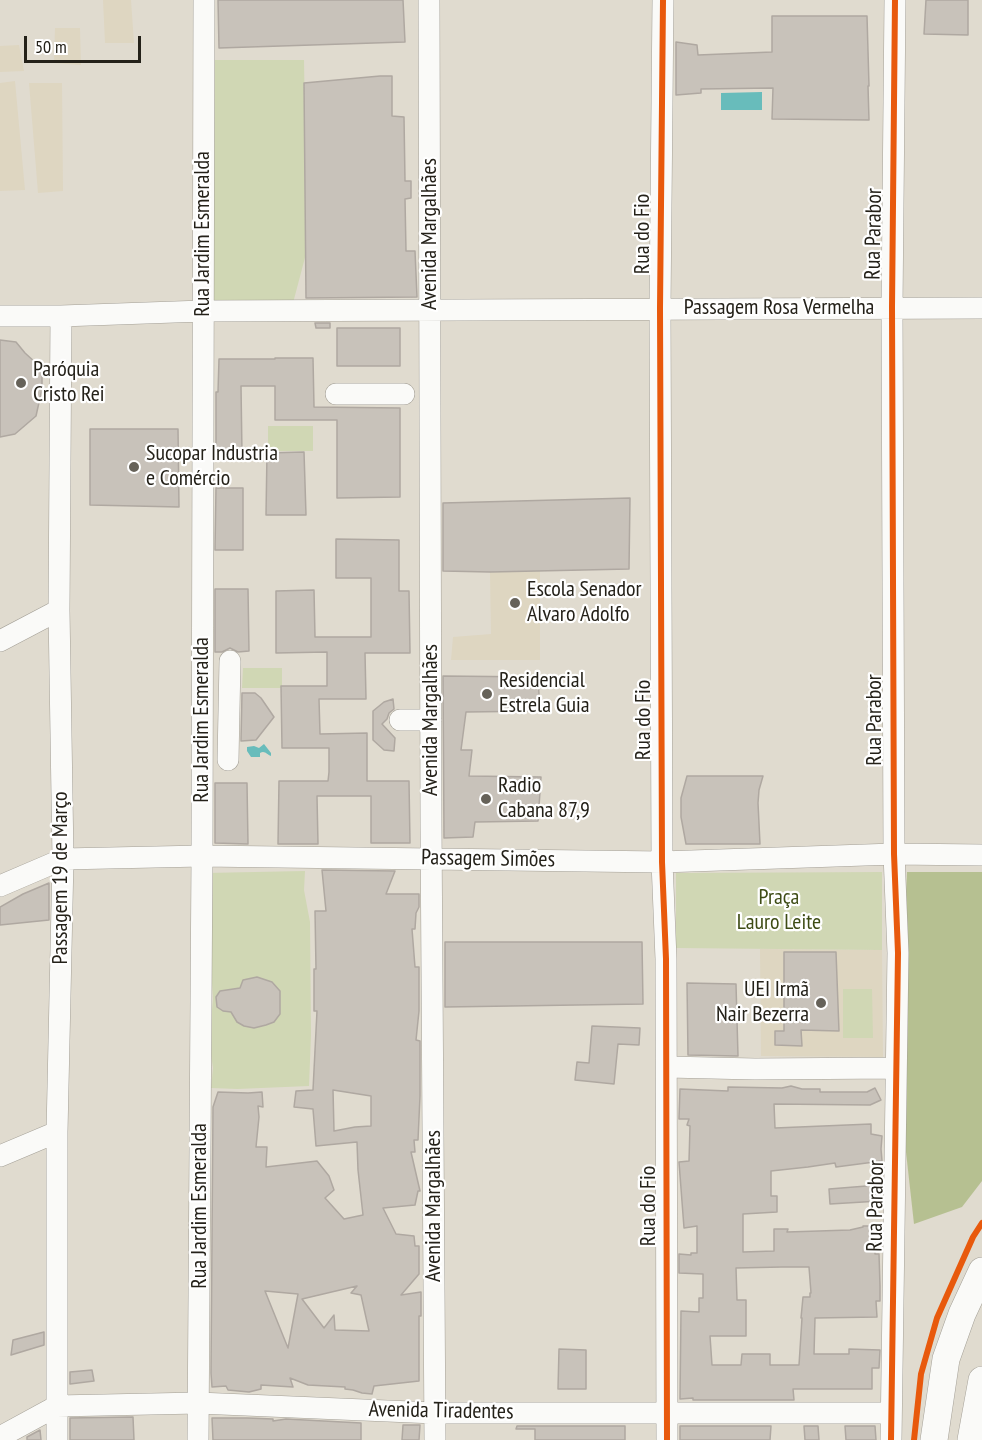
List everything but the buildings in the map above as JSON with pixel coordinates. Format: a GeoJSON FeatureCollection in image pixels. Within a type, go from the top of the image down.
{"type":"FeatureCollection","features":[{"type":"Feature","properties":{"kind":"main road"},"geometry":{"type":"LineString","coordinates":[[934,1440],[946,1359],[962,1314],[982,1271]]}},
{"type":"Feature","properties":{"kind":"main road"},"geometry":{"type":"LineString","coordinates":[[970,1440],[982,1380]]}},
{"type":"Feature","properties":{"kind":"street","name":"Rua Jardim Esmeralda"},"geometry":{"type":"LineString","coordinates":[[198,1440],[204,0]]}},
{"type":"Feature","properties":{"kind":"street","name":"Avenida Margalhães"},"geometry":{"type":"LineString","coordinates":[[429,0],[435,1440]]}},
{"type":"Feature","properties":{"kind":"street","name":"Rua do Fio"},"geometry":{"type":"LineString","coordinates":[[663,0],[660,308],[662,862],[667,1067],[667,1440]]}},
{"type":"Feature","properties":{"kind":"street","name":"Rua Parabor"},"geometry":{"type":"LineString","coordinates":[[891,1440],[898,953],[894,854],[892,307],[895,0]]}},
{"type":"Feature","properties":{"kind":"street","name":"Passagem Rosa Vermelha"},"geometry":{"type":"LineString","coordinates":[[0,316],[203,311],[982,308]]}},
{"type":"Feature","properties":{"kind":"street","name":"Passagem 19 de Março"},"geometry":{"type":"LineString","coordinates":[[57,1440],[57,1132],[63,859],[59,610],[61,316]]}},
{"type":"Feature","properties":{"kind":"street"},"geometry":{"type":"LineString","coordinates":[[336,393],[404,394]]}},
{"type":"Feature","properties":{"kind":"street"},"geometry":{"type":"LineString","coordinates":[[0,641],[59,610]]}},
{"type":"Feature","properties":{"kind":"street"},"geometry":{"type":"LineString","coordinates":[[228,760],[230,661]]}},
{"type":"Feature","properties":{"kind":"street"},"geometry":{"type":"LineString","coordinates":[[400,720],[431,720]]}},
{"type":"Feature","properties":{"kind":"street","name":"Passagem Simões"},"geometry":{"type":"LineString","coordinates":[[0,886],[63,859],[202,856],[662,862],[894,854],[982,855]]}},
{"type":"Feature","properties":{"kind":"street"},"geometry":{"type":"LineString","coordinates":[[667,1067],[896,1068]]}},
{"type":"Feature","properties":{"kind":"street"},"geometry":{"type":"LineString","coordinates":[[0,1156],[57,1132]]}},
{"type":"Feature","properties":{"kind":"street","name":"Avenida Tiradentes"},"geometry":{"type":"LineString","coordinates":[[0,1437],[57,1406],[198,1403],[435,1413],[890,1413]]}},
{"type":"Feature","properties":{"kind":"shaded area"},"geometry":{"type":"Polygon","coordinates":[[[103,0],[131,0],[134,43],[105,43],[103,0]]]}},
{"type":"Feature","properties":{"kind":"shaded area"},"geometry":{"type":"Polygon","coordinates":[[[55,28],[80,28],[81,65],[54,63],[55,28]]]}},
{"type":"Feature","properties":{"kind":"shaded area"},"geometry":{"type":"Polygon","coordinates":[[[19,45],[24,71],[0,72],[0,46],[19,45]]]}},
{"type":"Feature","properties":{"kind":"shaded area"},"geometry":{"type":"Polygon","coordinates":[[[15,81],[25,190],[0,191],[0,83],[15,81]]]}},
{"type":"Feature","properties":{"kind":"shaded area"},"geometry":{"type":"Polygon","coordinates":[[[29,83],[62,83],[63,191],[38,193],[29,83]]]}},
{"type":"Feature","properties":{"kind":"shaded area","name":"Escola Senador Alvaro Adolfo"},"geometry":{"type":"Polygon","coordinates":[[[540,571],[540,660],[451,660],[453,637],[491,634],[490,572],[540,571]]]}},
{"type":"Feature","properties":{"kind":"shaded area","name":"UEI Irmã Nair Bezerra"},"geometry":{"type":"Polygon","coordinates":[[[760,949],[882,950],[883,1057],[761,1056],[760,949]]]}},
{"type":"Feature","properties":{"kind":"green space"},"geometry":{"type":"Polygon","coordinates":[[[213,60],[304,60],[307,250],[293,303],[211,304],[213,60]]]}},
{"type":"Feature","properties":{"kind":"green space"},"geometry":{"type":"Polygon","coordinates":[[[268,426],[313,426],[313,451],[268,451],[268,426]]]}},
{"type":"Feature","properties":{"kind":"green space"},"geometry":{"type":"Polygon","coordinates":[[[243,668],[282,668],[282,688],[242,688],[243,668]]]}},
{"type":"Feature","properties":{"kind":"green space"},"geometry":{"type":"Polygon","coordinates":[[[305,871],[304,890],[310,922],[309,1086],[211,1088],[213,1068],[209,1041],[213,999],[205,873],[305,871]]]}},
{"type":"Feature","properties":{"kind":"green space","name":"Praça Lauro Leite"},"geometry":{"type":"Polygon","coordinates":[[[882,872],[882,950],[676,948],[676,873],[882,872]]]}},
{"type":"Feature","properties":{"kind":"green space"},"geometry":{"type":"Polygon","coordinates":[[[907,872],[982,872],[982,1181],[962,1207],[914,1224],[898,1080],[907,872]]]}},
{"type":"Feature","properties":{"kind":"green space"},"geometry":{"type":"Polygon","coordinates":[[[843,989],[872,989],[873,1038],[843,1038],[843,989]]]}},
{"type":"Feature","properties":{"kind":"water"},"geometry":{"type":"Polygon","coordinates":[[[762,92],[762,110],[721,110],[721,93],[762,92]]]}},
{"type":"Feature","properties":{"kind":"water"},"geometry":{"type":"Polygon","coordinates":[[[264,744],[271,756],[263,752],[260,753],[260,757],[251,757],[247,751],[247,747],[259,748],[264,744]]]}},
{"type":"Feature","properties":{"kind":"cycle path"},"geometry":{"type":"LineString","coordinates":[[663,0],[660,308],[662,862],[666,959],[667,1440]]}},
{"type":"Feature","properties":{"kind":"cycle path"},"geometry":{"type":"LineString","coordinates":[[891,1440],[898,953],[894,854],[892,307],[895,0]]}},
{"type":"Feature","properties":{"kind":"cycle path"},"geometry":{"type":"LineString","coordinates":[[914,1440],[921,1374],[937,1318],[973,1237],[982,1223]]}},
{"type":"Feature","properties":{"kind":"place","name":"Paróquia Cristo Rei"},"geometry":{"type":"Point","coordinates":[21,383]}},
{"type":"Feature","properties":{"kind":"place","name":"Sucopar Industria e Comércio"},"geometry":{"type":"Point","coordinates":[134,467]}},
{"type":"Feature","properties":{"kind":"place","name":"Escola Senador Alvaro Adolfo"},"geometry":{"type":"Point","coordinates":[515,603]}},
{"type":"Feature","properties":{"kind":"place","name":"Residencial Estrela Guia"},"geometry":{"type":"Point","coordinates":[487,694]}},
{"type":"Feature","properties":{"kind":"place","name":"Radio Cabana 87,9"},"geometry":{"type":"Point","coordinates":[486,799]}},
{"type":"Feature","properties":{"kind":"place","name":"UEI Irmã Nair Bezerra"},"geometry":{"type":"Point","coordinates":[821,1003]}}]}
